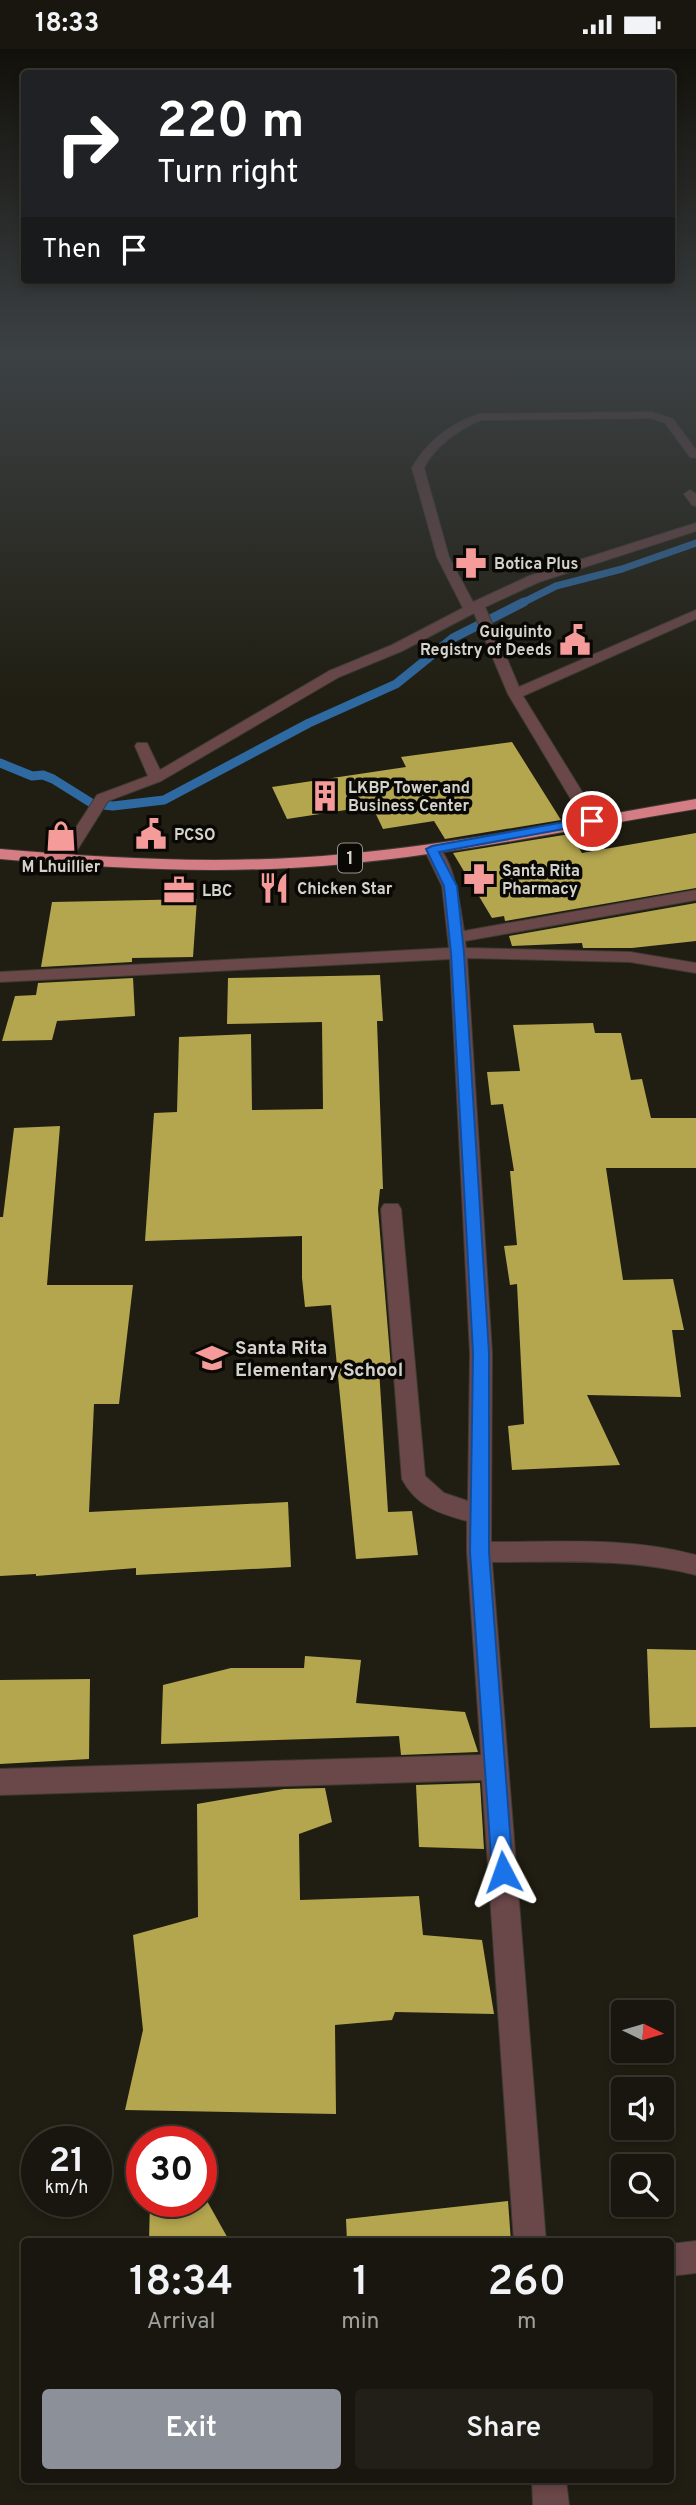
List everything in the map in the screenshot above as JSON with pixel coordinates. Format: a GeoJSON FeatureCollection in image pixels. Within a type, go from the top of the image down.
{"type":"FeatureCollection","features":[{"type":"Feature","properties":{"kind":"highway","name":"1"},"geometry":{"type":"LineString","coordinates":[[0,854],[63,860],[238,865],[294,863],[432,849],[696,804]]}},
{"type":"Feature","properties":{"kind":"street"},"geometry":{"type":"LineString","coordinates":[[419,471],[443,557],[490,631],[515,694],[592,821]]}},
{"type":"Feature","properties":{"kind":"street"},"geometry":{"type":"LineString","coordinates":[[63,860],[102,798],[156,778],[334,674],[477,610],[534,579],[696,527]]}},
{"type":"Feature","properties":{"kind":"street"},"geometry":{"type":"LineString","coordinates":[[515,694],[696,614]]}},
{"type":"Feature","properties":{"kind":"street"},"geometry":{"type":"LineString","coordinates":[[142,746],[156,778]]}},
{"type":"Feature","properties":{"kind":"street"},"geometry":{"type":"LineString","coordinates":[[432,849],[450,886],[457,946],[481,1353],[480,1552],[530,2238]]}},
{"type":"Feature","properties":{"kind":"street"},"geometry":{"type":"LineString","coordinates":[[457,946],[696,895]]}},
{"type":"Feature","properties":{"kind":"street"},"geometry":{"type":"LineString","coordinates":[[0,977],[457,946],[630,957],[696,968]]}},
{"type":"Feature","properties":{"kind":"street"},"geometry":{"type":"LineString","coordinates":[[391,1209],[415,1479],[425,1495],[436,1503],[480,1514]]}},
{"type":"Feature","properties":{"kind":"street"},"geometry":{"type":"LineString","coordinates":[[480,1552],[633,1554],[673,1557],[696,1565]]}},
{"type":"Feature","properties":{"kind":"street"},"geometry":{"type":"LineString","coordinates":[[0,1782],[495,1767]]}},
{"type":"Feature","properties":{"kind":"street"},"geometry":{"type":"LineString","coordinates":[[674,2260],[696,2257]]}},
{"type":"Feature","properties":{"kind":"street"},"geometry":{"type":"LineString","coordinates":[[549,2483],[551,2505]]}},
{"type":"Feature","properties":{"kind":"building"},"geometry":{"type":"Polygon","coordinates":[[[512,742],[561,820],[445,839],[434,821],[383,829],[372,806],[287,819],[272,787],[406,767],[401,757],[512,742]]]}},
{"type":"Feature","properties":{"kind":"building"},"geometry":{"type":"Polygon","coordinates":[[[696,833],[696,888],[505,921],[504,916],[492,918],[453,853],[570,834],[582,853],[696,833]]]}},
{"type":"Feature","properties":{"kind":"building"},"geometry":{"type":"Polygon","coordinates":[[[197,899],[193,957],[132,958],[132,962],[41,967],[52,902],[197,899]]]}},
{"type":"Feature","properties":{"kind":"building"},"geometry":{"type":"Polygon","coordinates":[[[696,903],[696,941],[632,948],[583,948],[582,943],[512,946],[509,936],[696,903]]]}},
{"type":"Feature","properties":{"kind":"building"},"geometry":{"type":"Polygon","coordinates":[[[380,975],[383,1021],[377,1021],[383,1189],[380,1189],[378,1209],[391,1368],[379,1369],[388,1512],[412,1511],[418,1555],[356,1559],[331,1305],[305,1307],[302,1236],[145,1241],[154,1113],[177,1112],[179,1037],[251,1034],[252,1110],[323,1109],[322,1022],[227,1024],[228,978],[380,975]]]}},
{"type":"Feature","properties":{"kind":"building"},"geometry":{"type":"Polygon","coordinates":[[[133,978],[135,1016],[57,1021],[52,1040],[2,1041],[15,996],[36,995],[38,983],[133,978]]]}},
{"type":"Feature","properties":{"kind":"building"},"geometry":{"type":"Polygon","coordinates":[[[593,1023],[595,1033],[621,1033],[631,1080],[642,1079],[651,1118],[696,1118],[696,1168],[606,1168],[623,1280],[673,1279],[684,1330],[672,1330],[681,1397],[587,1395],[620,1465],[512,1470],[508,1426],[524,1424],[517,1284],[510,1285],[504,1246],[517,1245],[510,1171],[514,1171],[503,1104],[491,1105],[487,1072],[520,1071],[513,1025],[593,1023]]]}},
{"type":"Feature","properties":{"kind":"building"},"geometry":{"type":"Polygon","coordinates":[[[60,1126],[47,1285],[133,1285],[119,1404],[94,1404],[89,1512],[288,1502],[291,1567],[136,1575],[136,1568],[36,1576],[0,1576],[0,1217],[3,1217],[14,1128],[60,1126]]]}},
{"type":"Feature","properties":{"kind":"building"},"geometry":{"type":"Polygon","coordinates":[[[647,1649],[696,1650],[696,1727],[650,1728],[647,1649]]]}},
{"type":"Feature","properties":{"kind":"building"},"geometry":{"type":"Polygon","coordinates":[[[305,1656],[361,1660],[356,1703],[465,1712],[478,1752],[401,1755],[399,1736],[161,1744],[163,1685],[231,1668],[304,1668],[305,1656]]]}},
{"type":"Feature","properties":{"kind":"building"},"geometry":{"type":"Polygon","coordinates":[[[90,1679],[89,1759],[0,1764],[0,1680],[90,1679]]]}},
{"type":"Feature","properties":{"kind":"building"},"geometry":{"type":"Polygon","coordinates":[[[480,1783],[484,1849],[419,1847],[416,1785],[480,1783]]]}},
{"type":"Feature","properties":{"kind":"building"},"geometry":{"type":"Polygon","coordinates":[[[325,1788],[332,1822],[299,1834],[300,1900],[419,1896],[423,1935],[482,1940],[494,2014],[395,2012],[392,2020],[335,2025],[336,2114],[125,2110],[143,2030],[133,1935],[198,1917],[197,1804],[284,1789],[325,1788]]]}},
{"type":"Feature","properties":{"kind":"building"},"geometry":{"type":"Polygon","coordinates":[[[508,2201],[511,2238],[347,2238],[346,2219],[508,2201]]]}},
{"type":"Feature","properties":{"kind":"building"},"geometry":{"type":"Polygon","coordinates":[[[150,2217],[216,2217],[228,2238],[149,2238],[150,2217]]]}},
{"type":"Feature","properties":{"kind":"waterway"},"geometry":{"type":"LineString","coordinates":[[524,602],[556,586],[622,569],[696,543]]}},
{"type":"Feature","properties":{"kind":"waterway"},"geometry":{"type":"LineString","coordinates":[[0,763],[32,776],[43,775],[53,779],[93,804],[113,806],[164,800],[309,723],[396,684],[453,638],[524,602]]}},
{"type":"Feature","properties":{"kind":"waterway"},"geometry":{"type":"LineString","coordinates":[[520,604],[524,602]]}},
{"type":"Feature","properties":{"kind":"place","name":"Botica Plus"},"geometry":{"type":"Point","coordinates":[471,563]}},
{"type":"Feature","properties":{"kind":"place","name":"Guiguinto Registry of Deeds"},"geometry":{"type":"Point","coordinates":[575,640]}},
{"type":"Feature","properties":{"kind":"place","name":"LKBP Tower and Business Center"},"geometry":{"type":"Point","coordinates":[325,796]}},
{"type":"Feature","properties":{"kind":"place","name":"PCSO"},"geometry":{"type":"Point","coordinates":[151,834]}},
{"type":"Feature","properties":{"kind":"place","name":"M Lhuillier"},"geometry":{"type":"Point","coordinates":[61,836]}},
{"type":"Feature","properties":{"kind":"place","name":"Santa Rita Pharmacy"},"geometry":{"type":"Point","coordinates":[479,879]}},
{"type":"Feature","properties":{"kind":"place","name":"Chicken Star"},"geometry":{"type":"Point","coordinates":[274,888]}},
{"type":"Feature","properties":{"kind":"place","name":"LBC"},"geometry":{"type":"Point","coordinates":[179,890]}},
{"type":"Feature","properties":{"kind":"place","name":"Santa Rita Elementary School"},"geometry":{"type":"Point","coordinates":[212,1358]}},
{"type":"Feature","properties":{"kind":"route"},"geometry":{"type":"LineString","coordinates":[[503,1872],[480,1552],[481,1353],[458,953],[450,886],[432,849],[592,821]]}}]}
